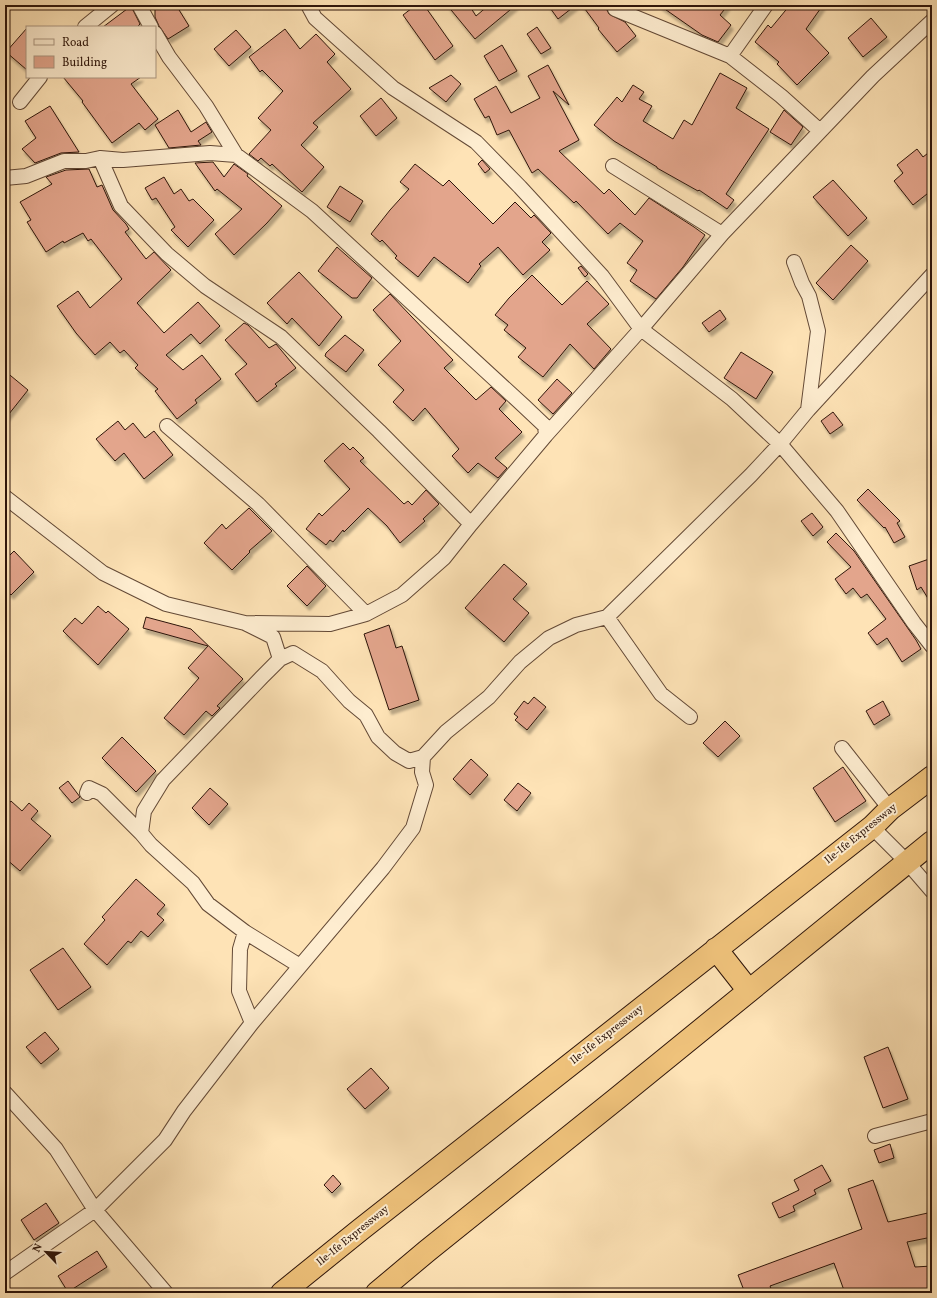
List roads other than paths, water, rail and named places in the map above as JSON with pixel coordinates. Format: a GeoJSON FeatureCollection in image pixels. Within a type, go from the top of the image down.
{"type":"FeatureCollection","features":[{"type":"Feature","properties":{"kind":"highway","name":"Ile-Ife Expressway"},"geometry":{"type":"LineString","coordinates":[[282,1293],[932,777]]}},
{"type":"Feature","properties":{"kind":"highway"},"geometry":{"type":"LineString","coordinates":[[377,1293],[426,1251],[932,842]]}},
{"type":"Feature","properties":{"kind":"highway"},"geometry":{"type":"LineString","coordinates":[[716,949],[749,991]]}},
{"type":"Feature","properties":{"kind":"street"},"geometry":{"type":"LineString","coordinates":[[86,26],[112,5]]}},
{"type":"Feature","properties":{"kind":"street"},"geometry":{"type":"LineString","coordinates":[[139,5],[151,26]]}},
{"type":"Feature","properties":{"kind":"street"},"geometry":{"type":"LineString","coordinates":[[308,5],[315,18],[393,88],[476,142],[520,187],[602,276],[641,330],[732,399],[780,444],[837,511],[932,646]]}},
{"type":"Feature","properties":{"kind":"street"},"geometry":{"type":"LineString","coordinates":[[730,56],[766,5]]}},
{"type":"Feature","properties":{"kind":"street"},"geometry":{"type":"LineString","coordinates":[[615,9],[730,56],[781,96],[820,131]]}},
{"type":"Feature","properties":{"kind":"street"},"geometry":{"type":"LineString","coordinates":[[5,497],[103,573],[166,604],[245,623],[330,624],[366,614],[402,595],[444,558],[546,435],[641,330],[722,234],[873,76],[932,21]]}},
{"type":"Feature","properties":{"kind":"street"},"geometry":{"type":"LineString","coordinates":[[156,35],[169,57],[206,106],[236,155],[312,212],[525,407],[544,426],[546,435]]}},
{"type":"Feature","properties":{"kind":"street"},"geometry":{"type":"LineString","coordinates":[[20,102],[39,78]]}},
{"type":"Feature","properties":{"kind":"street"},"geometry":{"type":"LineString","coordinates":[[5,178],[26,176],[64,161],[86,161],[100,158],[123,160],[210,153],[236,155]]}},
{"type":"Feature","properties":{"kind":"street"},"geometry":{"type":"LineString","coordinates":[[100,158],[121,206],[167,254],[205,286],[280,337],[379,432],[471,524]]}},
{"type":"Feature","properties":{"kind":"street"},"geometry":{"type":"LineString","coordinates":[[613,166],[722,234]]}},
{"type":"Feature","properties":{"kind":"street"},"geometry":{"type":"LineString","coordinates":[[794,262],[802,284],[809,296],[818,331],[808,410]]}},
{"type":"Feature","properties":{"kind":"street"},"geometry":{"type":"LineString","coordinates":[[141,832],[144,811],[163,780],[280,660],[293,653],[322,671],[349,701],[366,716],[378,737],[395,753],[409,761],[423,757],[446,732],[489,697],[520,662],[549,638],[576,625],[607,617],[751,475],[780,444],[808,410],[932,275]]}},
{"type":"Feature","properties":{"kind":"street"},"geometry":{"type":"LineString","coordinates":[[167,426],[258,504],[366,614]]}},
{"type":"Feature","properties":{"kind":"street"},"geometry":{"type":"LineString","coordinates":[[607,617],[661,694],[690,717]]}},
{"type":"Feature","properties":{"kind":"street"},"geometry":{"type":"LineString","coordinates":[[245,623],[273,637],[280,660]]}},
{"type":"Feature","properties":{"kind":"street"},"geometry":{"type":"LineString","coordinates":[[842,748],[890,809]]}},
{"type":"Feature","properties":{"kind":"street"},"geometry":{"type":"LineString","coordinates":[[5,1273],[95,1210],[165,1140],[184,1111],[252,1023],[383,868],[413,828],[426,785],[422,772],[423,757]]}},
{"type":"Feature","properties":{"kind":"street"},"geometry":{"type":"LineString","coordinates":[[87,793],[89,788],[102,794],[141,832],[152,845],[193,883],[208,904],[246,932],[300,966]]}},
{"type":"Feature","properties":{"kind":"street"},"geometry":{"type":"LineString","coordinates":[[872,826],[907,862],[932,891]]}},
{"type":"Feature","properties":{"kind":"street"},"geometry":{"type":"LineString","coordinates":[[246,932],[240,949],[239,991],[252,1023]]}},
{"type":"Feature","properties":{"kind":"street"},"geometry":{"type":"LineString","coordinates":[[8,1102],[56,1150],[95,1210],[164,1292]]}},
{"type":"Feature","properties":{"kind":"street"},"geometry":{"type":"LineString","coordinates":[[875,1136],[932,1121]]}}]}
